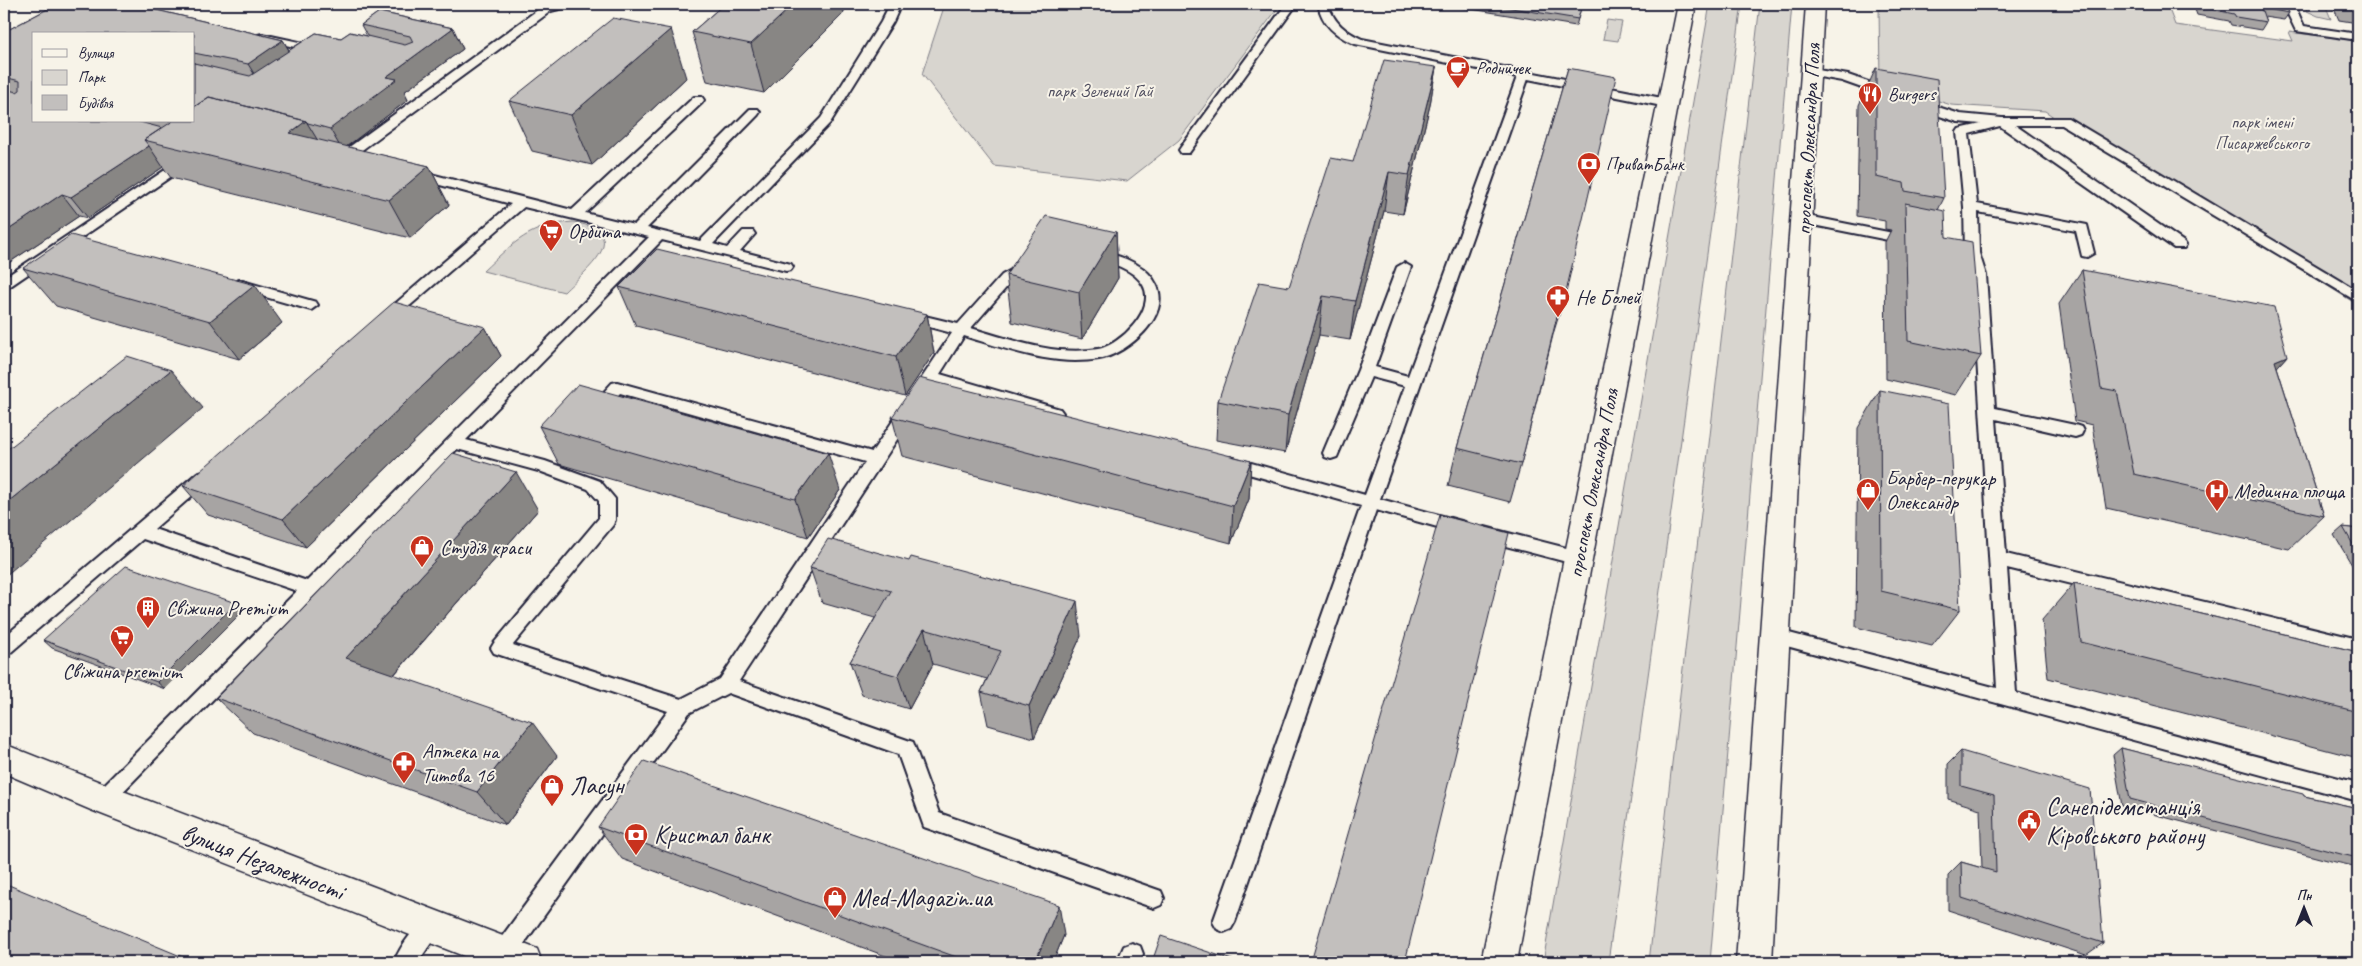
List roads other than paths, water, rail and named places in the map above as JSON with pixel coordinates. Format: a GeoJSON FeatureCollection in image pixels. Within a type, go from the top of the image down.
{"type":"FeatureCollection","features":[{"type":"Feature","properties":{"kind":"main road","name":"проспект Олександра Поля"},"geometry":{"type":"LineString","coordinates":[[1499,962],[1686,4]]}},
{"type":"Feature","properties":{"kind":"main road","name":"проспект Олександра Поля"},"geometry":{"type":"LineString","coordinates":[[1754,962],[1774,636],[1804,219],[1815,4]]}},
{"type":"Feature","properties":{"kind":"main road","name":"вулиця Незалежності"},"geometry":{"type":"LineString","coordinates":[[4,758],[102,799],[514,958]]}},
{"type":"Feature","properties":{"kind":"lane"},"geometry":{"type":"LineString","coordinates":[[364,161],[340,155],[547,8],[567,4]]}},
{"type":"Feature","properties":{"kind":"lane"},"geometry":{"type":"LineString","coordinates":[[703,246],[826,120],[887,22],[895,4]]}},
{"type":"Feature","properties":{"kind":"lane"},"geometry":{"type":"LineString","coordinates":[[1185,150],[1291,4]]}},
{"type":"Feature","properties":{"kind":"lane"},"geometry":{"type":"LineString","coordinates":[[1322,4],[1328,21],[1335,29],[1359,42],[1667,103]]}},
{"type":"Feature","properties":{"kind":"lane"},"geometry":{"type":"LineString","coordinates":[[2290,4],[2300,29],[2358,37]]}},
{"type":"Feature","properties":{"kind":"lane"},"geometry":{"type":"LineString","coordinates":[[247,33],[313,48],[328,46],[306,61]]}},
{"type":"Feature","properties":{"kind":"lane"},"geometry":{"type":"LineString","coordinates":[[1812,73],[1844,78],[1958,118],[2002,122],[2064,121],[2358,297]]}},
{"type":"Feature","properties":{"kind":"lane"},"geometry":{"type":"LineString","coordinates":[[1224,922],[1370,504],[1524,75]]}},
{"type":"Feature","properties":{"kind":"lane"},"geometry":{"type":"LineString","coordinates":[[575,215],[698,100]]}},
{"type":"Feature","properties":{"kind":"lane"},"geometry":{"type":"LineString","coordinates":[[637,230],[754,112]]}},
{"type":"Feature","properties":{"kind":"lane"},"geometry":{"type":"LineString","coordinates":[[2007,699],[1979,275],[1967,252],[1970,207],[1962,132],[2002,122],[2179,245]]}},
{"type":"Feature","properties":{"kind":"lane"},"geometry":{"type":"LineString","coordinates":[[4,284],[199,150]]}},
{"type":"Feature","properties":{"kind":"lane"},"geometry":{"type":"LineString","coordinates":[[401,170],[786,268]]}},
{"type":"Feature","properties":{"kind":"lane"},"geometry":{"type":"LineString","coordinates":[[377,327],[521,202]]}},
{"type":"Feature","properties":{"kind":"lane"},"geometry":{"type":"LineString","coordinates":[[1970,207],[2082,228],[2087,253]]}},
{"type":"Feature","properties":{"kind":"lane"},"geometry":{"type":"LineString","coordinates":[[1804,219],[1925,244]]}},
{"type":"Feature","properties":{"kind":"lane"},"geometry":{"type":"LineString","coordinates":[[730,253],[748,234]]}},
{"type":"Feature","properties":{"kind":"lane"},"geometry":{"type":"LineString","coordinates":[[102,799],[659,235]]}},
{"type":"Feature","properties":{"kind":"lane"},"geometry":{"type":"LineString","coordinates":[[73,238],[92,243]]}},
{"type":"Feature","properties":{"kind":"lane"},"geometry":{"type":"LineString","coordinates":[[895,314],[961,330],[1033,351],[1072,356],[1101,354],[1122,346],[1141,326],[1150,309],[1152,291],[1146,279],[1129,266],[1110,257],[1085,253]]}},
{"type":"Feature","properties":{"kind":"lane"},"geometry":{"type":"LineString","coordinates":[[514,958],[682,707],[726,685],[961,330],[1007,278],[1033,261]]}},
{"type":"Feature","properties":{"kind":"lane"},"geometry":{"type":"LineString","coordinates":[[1331,453],[1366,370],[1404,266]]}},
{"type":"Feature","properties":{"kind":"lane"},"geometry":{"type":"LineString","coordinates":[[225,281],[311,305]]}},
{"type":"Feature","properties":{"kind":"lane"},"geometry":{"type":"LineString","coordinates":[[1366,370],[1413,383]]}},
{"type":"Feature","properties":{"kind":"lane"},"geometry":{"type":"LineString","coordinates":[[930,376],[1073,418]]}},
{"type":"Feature","properties":{"kind":"lane"},"geometry":{"type":"LineString","coordinates":[[584,424],[617,387],[875,460]]}},
{"type":"Feature","properties":{"kind":"lane"},"geometry":{"type":"LineString","coordinates":[[1989,412],[2075,431]]}},
{"type":"Feature","properties":{"kind":"lane"},"geometry":{"type":"LineString","coordinates":[[455,443],[545,467],[594,485],[607,499],[607,520],[500,648],[682,707]]}},
{"type":"Feature","properties":{"kind":"lane"},"geometry":{"type":"LineString","coordinates":[[545,467],[558,453]]}},
{"type":"Feature","properties":{"kind":"lane"},"geometry":{"type":"LineString","coordinates":[[1217,460],[1370,504],[1578,558]]}},
{"type":"Feature","properties":{"kind":"lane"},"geometry":{"type":"LineString","coordinates":[[4,648],[215,467]]}},
{"type":"Feature","properties":{"kind":"lane"},"geometry":{"type":"LineString","coordinates":[[140,531],[311,589]]}},
{"type":"Feature","properties":{"kind":"lane"},"geometry":{"type":"LineString","coordinates":[[1999,559],[2358,646]]}},
{"type":"Feature","properties":{"kind":"lane"},"geometry":{"type":"LineString","coordinates":[[1774,636],[2358,792]]}},
{"type":"Feature","properties":{"kind":"lane"},"geometry":{"type":"LineString","coordinates":[[726,685],[906,748],[931,820],[1154,898]]}},
{"type":"Feature","properties":{"kind":"lane"},"geometry":{"type":"LineString","coordinates":[[405,962],[431,927]]}},
{"type":"Feature","properties":{"kind":"place","name":"Родничек"},"geometry":{"type":"Point","coordinates":[1458,89]}},
{"type":"Feature","properties":{"kind":"place","name":"Burgers"},"geometry":{"type":"Point","coordinates":[1870,115]}},
{"type":"Feature","properties":{"kind":"place","name":"ПриватБанк"},"geometry":{"type":"Point","coordinates":[1589,185]}},
{"type":"Feature","properties":{"kind":"place","name":"Орбита"},"geometry":{"type":"Point","coordinates":[551,252]}},
{"type":"Feature","properties":{"kind":"place","name":"Не Болей"},"geometry":{"type":"Point","coordinates":[1558,318]}},
{"type":"Feature","properties":{"kind":"place","name":"Барбер-перукар Олександр"},"geometry":{"type":"Point","coordinates":[1868,511]}},
{"type":"Feature","properties":{"kind":"place","name":"Медична площа"},"geometry":{"type":"Point","coordinates":[2217,512]}},
{"type":"Feature","properties":{"kind":"place","name":"Студія краси"},"geometry":{"type":"Point","coordinates":[422,568]}},
{"type":"Feature","properties":{"kind":"place","name":"Свіжина Premium"},"geometry":{"type":"Point","coordinates":[148,629]}},
{"type":"Feature","properties":{"kind":"place","name":"Свіжина premium"},"geometry":{"type":"Point","coordinates":[122,658]}},
{"type":"Feature","properties":{"kind":"place","name":"Аптека на Титова 16"},"geometry":{"type":"Point","coordinates":[404,784]}},
{"type":"Feature","properties":{"kind":"place","name":"Ласун"},"geometry":{"type":"Point","coordinates":[552,807]}},
{"type":"Feature","properties":{"kind":"place","name":"Санепідемстанція Кіровського району"},"geometry":{"type":"Point","coordinates":[2029,842]}},
{"type":"Feature","properties":{"kind":"place","name":"Кристал банк"},"geometry":{"type":"Point","coordinates":[636,856]}},
{"type":"Feature","properties":{"kind":"place","name":"Med-Magazin.ua"},"geometry":{"type":"Point","coordinates":[835,919]}},
{"type":"Feature","properties":{"kind":"park label","name":"парк Зелений Гай"},"geometry":{"type":"Point","coordinates":[1100,91]}},
{"type":"Feature","properties":{"kind":"park label","name":"парк імені Писаржевського"},"geometry":{"type":"Point","coordinates":[2262,132]}}]}
